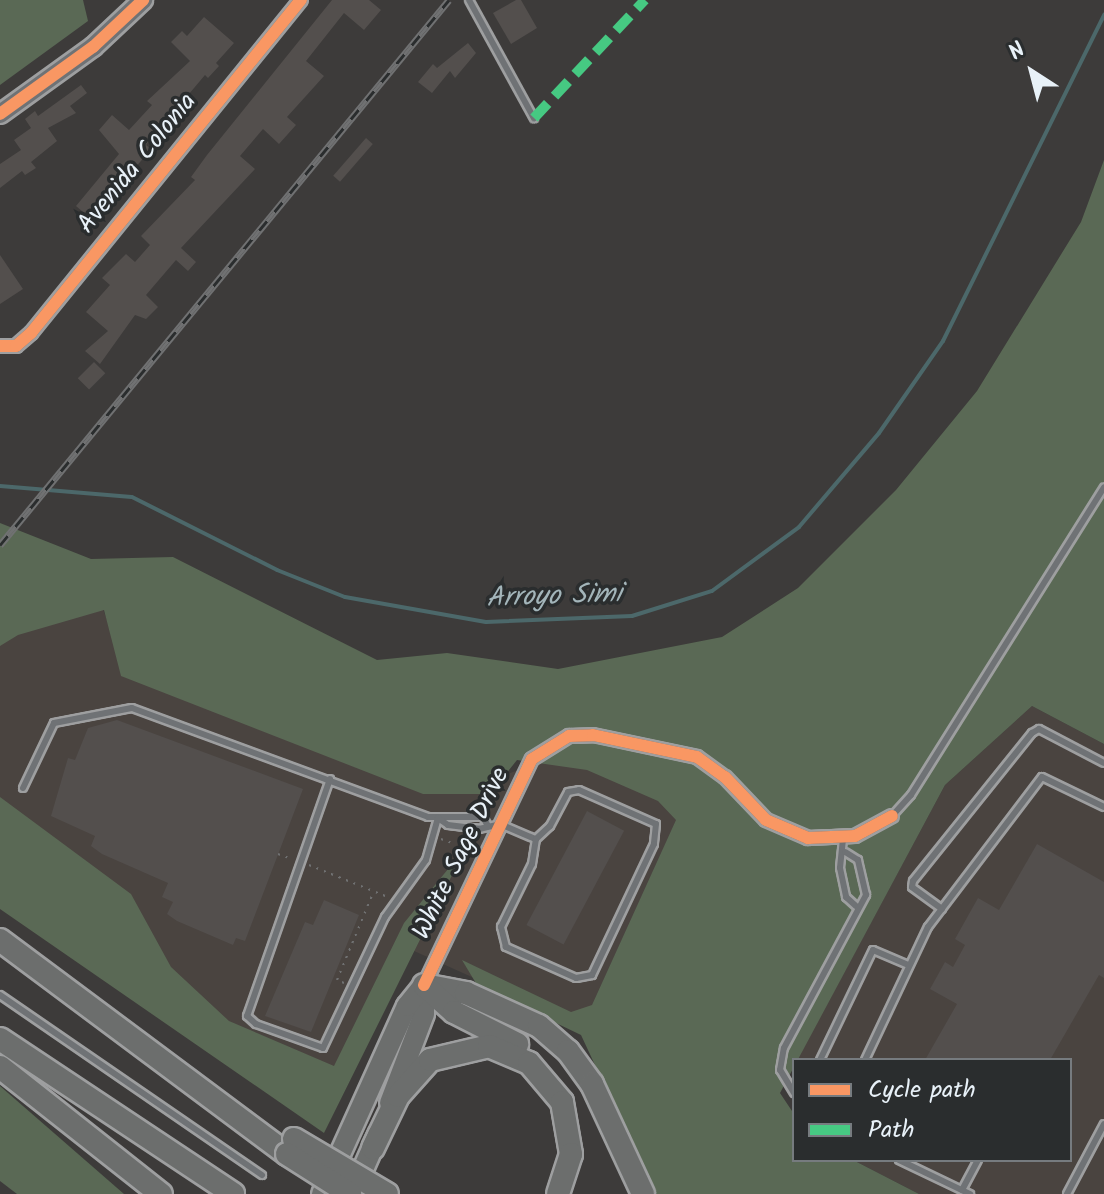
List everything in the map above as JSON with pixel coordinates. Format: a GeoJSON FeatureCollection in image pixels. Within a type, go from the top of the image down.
{"type":"FeatureCollection","features":[{"type":"Feature","properties":{"kind":"highway"},"geometry":{"type":"LineString","coordinates":[[0,940],[167,1064],[290,1146],[351,1194]]}},
{"type":"Feature","properties":{"kind":"highway"},"geometry":{"type":"LineString","coordinates":[[424,985],[454,1012],[521,1046],[547,1079],[571,1129],[569,1171],[558,1194]]}},
{"type":"Feature","properties":{"kind":"highway"},"geometry":{"type":"LineString","coordinates":[[424,985],[466,993],[539,1026],[568,1051],[592,1084],[643,1194]]}},
{"type":"Feature","properties":{"kind":"highway"},"geometry":{"type":"LineString","coordinates":[[0,1039],[233,1194]]}},
{"type":"Feature","properties":{"kind":"highway"},"geometry":{"type":"LineString","coordinates":[[373,1148],[398,1096],[430,1060],[489,1046],[529,1063],[547,1079]]}},
{"type":"Feature","properties":{"kind":"highway"},"geometry":{"type":"LineString","coordinates":[[0,1067],[161,1194]]}},
{"type":"Feature","properties":{"kind":"highway"},"geometry":{"type":"LineString","coordinates":[[290,1146],[387,1194]]}},
{"type":"Feature","properties":{"kind":"main road"},"geometry":{"type":"LineString","coordinates":[[351,1194],[373,1148],[424,1014],[424,985]]}},
{"type":"Feature","properties":{"kind":"main road"},"geometry":{"type":"LineString","coordinates":[[322,1194],[407,1006],[424,985]]}},
{"type":"Feature","properties":{"kind":"street"},"geometry":{"type":"LineString","coordinates":[[0,114],[93,47],[143,0]]}},
{"type":"Feature","properties":{"kind":"street","name":"Avenida Colonia"},"geometry":{"type":"LineString","coordinates":[[2,346],[31,333],[301,0]]}},
{"type":"Feature","properties":{"kind":"street","name":"White Sage Drive"},"geometry":{"type":"LineString","coordinates":[[424,985],[494,825],[532,759],[560,740],[593,735],[697,757],[779,828],[808,838],[844,846],[892,816]]}},
{"type":"Feature","properties":{"kind":"lane"},"geometry":{"type":"LineString","coordinates":[[469,0],[534,118]]}},
{"type":"Feature","properties":{"kind":"lane","name":"White Sage Drive"},"geometry":{"type":"LineString","coordinates":[[892,816],[911,795],[1104,487]]}},
{"type":"Feature","properties":{"kind":"lane"},"geometry":{"type":"LineString","coordinates":[[23,788],[54,723],[132,708],[438,818],[448,825],[494,825]]}},
{"type":"Feature","properties":{"kind":"lane"},"geometry":{"type":"LineString","coordinates":[[942,909],[912,887],[913,881],[1032,733],[1039,729],[1104,763]]}},
{"type":"Feature","properties":{"kind":"lane"},"geometry":{"type":"LineString","coordinates":[[866,1058],[909,965],[942,909],[1042,777],[1104,807]]}},
{"type":"Feature","properties":{"kind":"lane"},"geometry":{"type":"LineString","coordinates":[[330,779],[247,1016],[256,1024],[323,1048],[385,917],[426,860],[438,818]]}},
{"type":"Feature","properties":{"kind":"lane"},"geometry":{"type":"LineString","coordinates":[[579,790],[656,824],[654,844],[592,975],[576,978],[506,947],[501,927],[532,864],[536,839],[550,826],[568,792],[579,790]]}},
{"type":"Feature","properties":{"kind":"lane"},"geometry":{"type":"LineString","coordinates":[[438,818],[454,813],[483,817],[494,825],[536,839]]}},
{"type":"Feature","properties":{"kind":"lane"},"geometry":{"type":"LineString","coordinates":[[844,846],[840,868],[846,897],[856,906]]}},
{"type":"Feature","properties":{"kind":"lane"},"geometry":{"type":"LineString","coordinates":[[792,1090],[780,1070],[784,1048],[855,924],[856,906],[866,895],[858,860],[844,846]]}},
{"type":"Feature","properties":{"kind":"lane"},"geometry":{"type":"LineString","coordinates":[[821,1058],[873,950],[909,965]]}},
{"type":"Feature","properties":{"kind":"lane"},"geometry":{"type":"LineString","coordinates":[[0,995],[262,1175]]}},
{"type":"Feature","properties":{"kind":"lane"},"geometry":{"type":"LineString","coordinates":[[1067,1194],[1104,1124]]}},
{"type":"Feature","properties":{"kind":"lane"},"geometry":{"type":"LineString","coordinates":[[903,1162],[970,1194]]}},
{"type":"Feature","properties":{"kind":"lane"},"geometry":{"type":"LineString","coordinates":[[962,1190],[975,1162]]}},
{"type":"Feature","properties":{"kind":"path"},"geometry":{"type":"LineString","coordinates":[[434,836],[452,843]]}},
{"type":"Feature","properties":{"kind":"path"},"geometry":{"type":"LineString","coordinates":[[278,854],[389,897],[395,888]]}},
{"type":"Feature","properties":{"kind":"path"},"geometry":{"type":"LineString","coordinates":[[352,986],[337,980],[374,892]]}},
{"type":"Feature","properties":{"kind":"shaded area"},"geometry":{"type":"Polygon","coordinates":[[[101,604],[125,668],[480,784],[560,755],[683,811],[587,1029],[403,946],[333,1085],[218,1026],[0,808],[0,638],[101,604]]]}},
{"type":"Feature","properties":{"kind":"shaded area"},"geometry":{"type":"Polygon","coordinates":[[[1032,706],[1104,744],[1104,1194],[919,1194],[857,1162],[1072,1162],[1072,1058],[798,1058],[945,785],[1032,706]]]}},
{"type":"Feature","properties":{"kind":"green space"},"geometry":{"type":"Polygon","coordinates":[[[0,0],[83,0],[88,21],[0,85],[0,0]]]}},
{"type":"Feature","properties":{"kind":"green space"},"geometry":{"type":"Polygon","coordinates":[[[1104,160],[1104,744],[1032,706],[945,785],[799,1058],[792,1058],[792,1071],[780,1093],[792,1111],[792,1162],[857,1162],[919,1194],[655,1194],[581,1035],[477,985],[462,960],[571,1012],[592,1005],[676,820],[658,801],[587,770],[517,760],[490,794],[423,794],[121,676],[104,610],[18,635],[0,646],[0,523],[91,559],[173,557],[377,660],[447,653],[558,669],[722,637],[798,588],[896,490],[977,391],[1081,222],[1104,160]]]}},
{"type":"Feature","properties":{"kind":"green space"},"geometry":{"type":"Polygon","coordinates":[[[0,797],[131,894],[171,967],[229,1021],[334,1066],[404,923],[466,847],[324,1133],[0,909],[0,797]]]}},
{"type":"Feature","properties":{"kind":"green space"},"geometry":{"type":"Polygon","coordinates":[[[0,1086],[124,1194],[17,1194],[0,1181],[0,1086]]]}},
{"type":"Feature","properties":{"kind":"building"},"geometry":{"type":"Polygon","coordinates":[[[332,0],[369,0],[381,10],[364,30],[344,13],[306,61],[324,76],[287,117],[296,125],[279,144],[263,129],[240,156],[255,169],[181,248],[196,262],[188,271],[176,260],[146,295],[158,307],[146,319],[135,315],[100,364],[85,351],[108,331],[86,312],[110,285],[102,278],[126,254],[135,262],[150,245],[141,236],[195,180],[191,177],[207,155],[332,0]]]}},
{"type":"Feature","properties":{"kind":"building"},"geometry":{"type":"Polygon","coordinates":[[[521,0],[537,28],[511,44],[493,13],[521,0]]]}},
{"type":"Feature","properties":{"kind":"building"},"geometry":{"type":"Polygon","coordinates":[[[204,17],[234,43],[216,63],[219,66],[208,78],[205,75],[146,145],[151,149],[135,168],[131,164],[90,218],[76,206],[119,154],[99,130],[112,115],[129,130],[152,105],[147,101],[190,61],[171,42],[182,31],[187,36],[204,17]]]}},
{"type":"Feature","properties":{"kind":"building"},"geometry":{"type":"Polygon","coordinates":[[[468,43],[476,53],[455,78],[450,71],[432,93],[418,82],[433,64],[437,68],[468,43]]]}},
{"type":"Feature","properties":{"kind":"building"},"geometry":{"type":"Polygon","coordinates":[[[81,85],[87,93],[70,106],[76,113],[48,128],[57,141],[31,162],[36,168],[25,175],[22,171],[0,188],[0,164],[21,150],[14,140],[31,128],[25,119],[35,111],[38,116],[81,85]]]}},
{"type":"Feature","properties":{"kind":"building"},"geometry":{"type":"Polygon","coordinates":[[[366,138],[373,144],[340,182],[333,176],[366,138]]]}},
{"type":"Feature","properties":{"kind":"building"},"geometry":{"type":"Polygon","coordinates":[[[0,255],[23,289],[0,304],[0,255]]]}},
{"type":"Feature","properties":{"kind":"building"},"geometry":{"type":"Polygon","coordinates":[[[94,362],[105,373],[89,390],[78,378],[94,362]]]}},
{"type":"Feature","properties":{"kind":"building"},"geometry":{"type":"Polygon","coordinates":[[[117,720],[303,789],[245,941],[236,938],[233,945],[177,921],[167,914],[173,902],[162,897],[168,883],[102,854],[91,846],[95,836],[51,816],[68,758],[75,760],[88,728],[117,720]]]}},
{"type":"Feature","properties":{"kind":"building"},"geometry":{"type":"Polygon","coordinates":[[[587,811],[624,831],[564,945],[526,925],[587,811]]]}},
{"type":"Feature","properties":{"kind":"building"},"geometry":{"type":"Polygon","coordinates":[[[1037,844],[1104,882],[1104,978],[1099,975],[1051,1058],[926,1058],[957,1004],[930,989],[945,962],[953,967],[965,945],[955,939],[978,898],[999,910],[1037,844]]]}},
{"type":"Feature","properties":{"kind":"building"},"geometry":{"type":"Polygon","coordinates":[[[324,900],[359,915],[311,1032],[265,1016],[305,922],[313,925],[324,900]]]}},
{"type":"Feature","properties":{"kind":"waterway","name":"Arroyo Simi"},"geometry":{"type":"LineString","coordinates":[[0,486],[132,497],[277,570],[345,597],[486,622],[632,616],[712,591],[799,527],[879,433],[943,341],[1104,15]]}},
{"type":"Feature","properties":{"kind":"railway"},"geometry":{"type":"LineString","coordinates":[[0,545],[449,0]]}},
{"type":"Feature","properties":{"kind":"marked path"},"geometry":{"type":"LineString","coordinates":[[534,118],[645,0]]}},
{"type":"Feature","properties":{"kind":"cycle path"},"geometry":{"type":"LineString","coordinates":[[0,114],[93,47],[143,0]]}},
{"type":"Feature","properties":{"kind":"cycle path"},"geometry":{"type":"LineString","coordinates":[[0,346],[16,346],[31,333],[301,0]]}},
{"type":"Feature","properties":{"kind":"cycle path"},"geometry":{"type":"LineString","coordinates":[[424,985],[532,759],[569,736],[593,735],[697,757],[725,777],[766,820],[808,838],[855,836],[892,816]]}}]}
